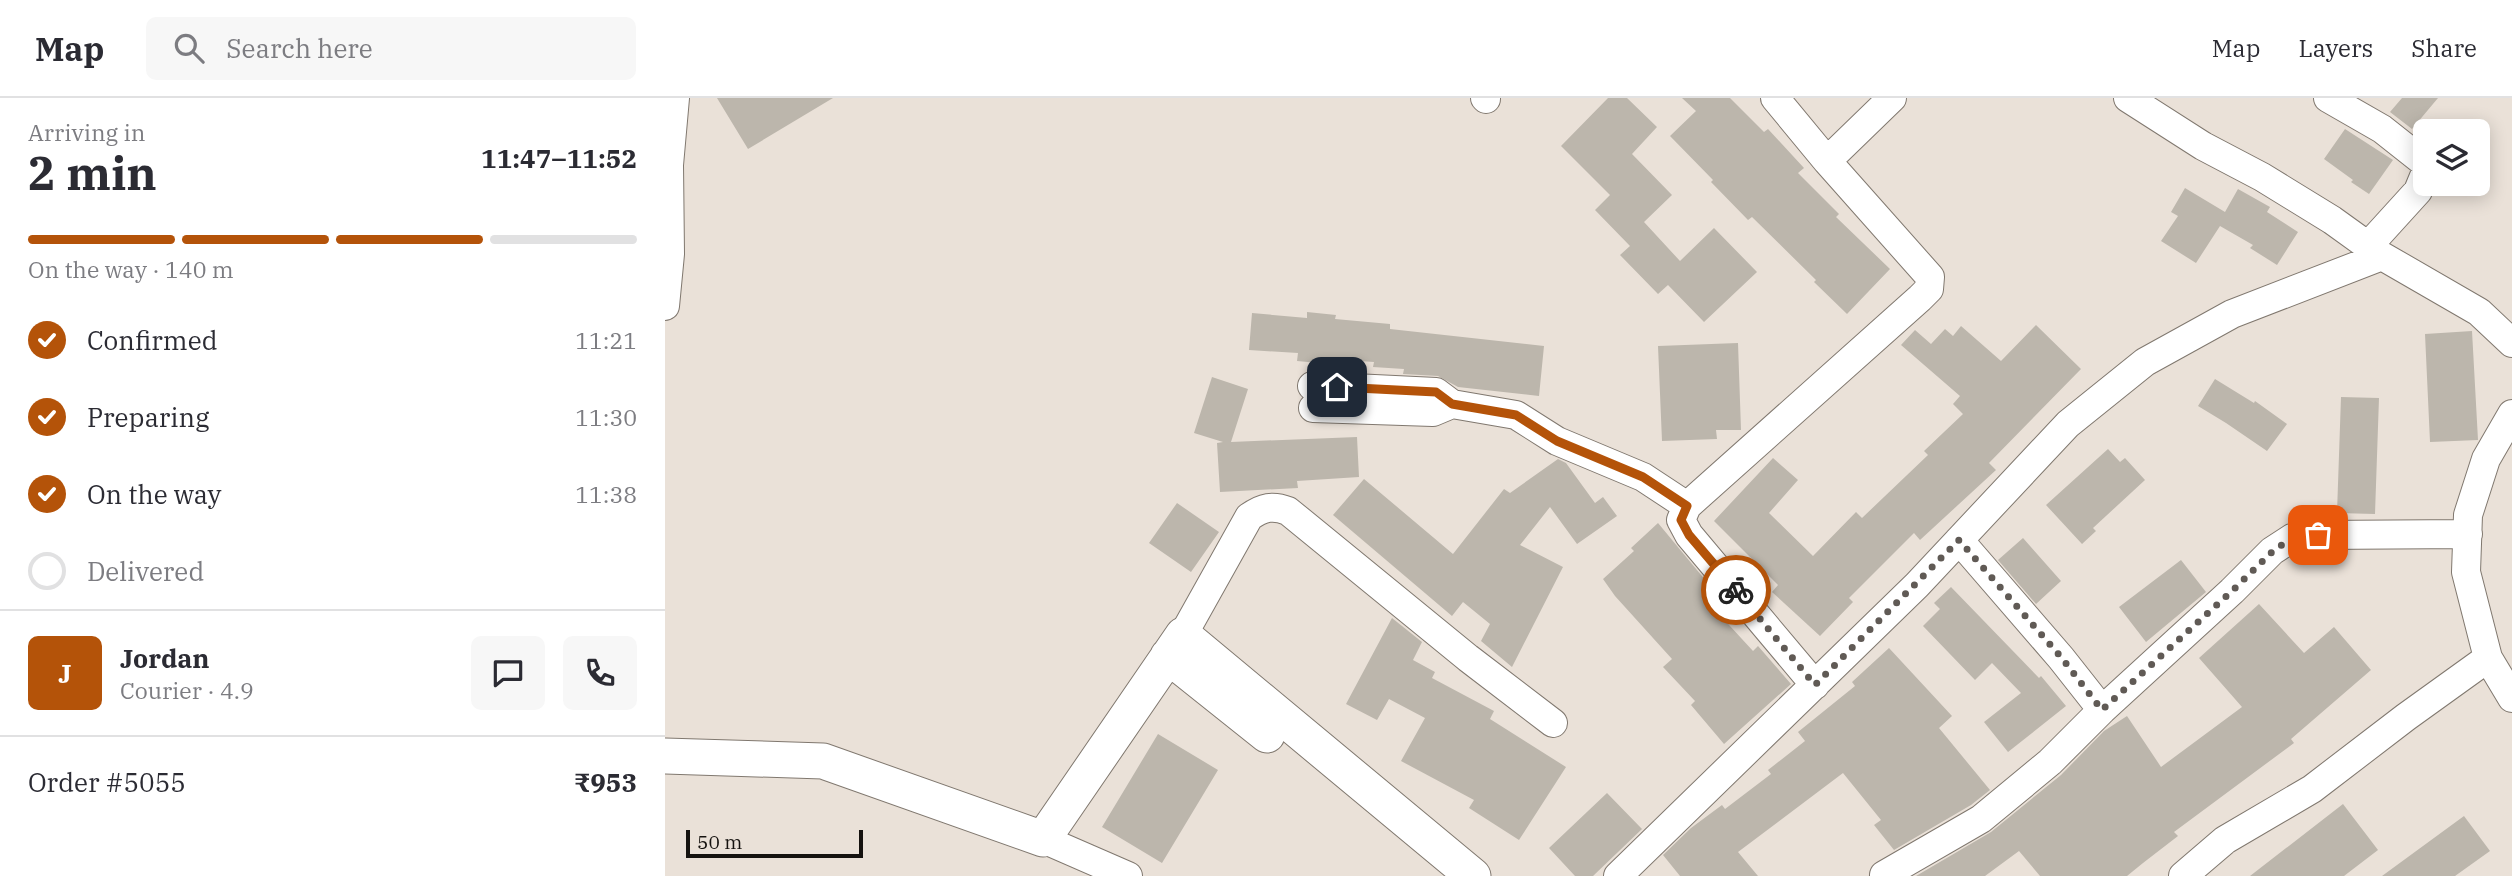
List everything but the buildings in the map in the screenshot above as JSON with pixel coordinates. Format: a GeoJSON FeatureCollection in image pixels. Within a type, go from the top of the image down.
{"type":"FeatureCollection","features":[{"type":"Feature","properties":{"kind":"street"},"geometry":{"type":"LineString","coordinates":[[665,306],[670,254],[669,165],[675,98]]}},
{"type":"Feature","properties":{"kind":"street"},"geometry":{"type":"LineString","coordinates":[[1775,98],[1930,277],[1929,289],[1687,506],[1681,520],[1689,535],[1815,685]]}},
{"type":"Feature","properties":{"kind":"street"},"geometry":{"type":"LineString","coordinates":[[1827,161],[1892,98]]}},
{"type":"Feature","properties":{"kind":"street"},"geometry":{"type":"LineString","coordinates":[[2128,98],[2203,146],[2262,177],[2332,220],[2375,251],[2479,312],[2512,343]]}},
{"type":"Feature","properties":{"kind":"street"},"geometry":{"type":"LineString","coordinates":[[2328,98],[2382,129],[2413,154]]}},
{"type":"Feature","properties":{"kind":"street"},"geometry":{"type":"LineString","coordinates":[[1635,870],[2069,424],[2144,362],[2232,314],[2375,251],[2414,196]]}},
{"type":"Feature","properties":{"kind":"street"},"geometry":{"type":"LineString","coordinates":[[1312,397],[1433,412],[1452,404],[1516,415],[1557,441],[1643,477],[1687,506]]}},
{"type":"Feature","properties":{"kind":"street"},"geometry":{"type":"LineString","coordinates":[[2512,414],[2486,459],[2468,515],[2466,572],[2488,657],[2512,698]]}},
{"type":"Feature","properties":{"kind":"street"},"geometry":{"type":"LineString","coordinates":[[1042,839],[1175,645],[1249,517],[1259,509],[1276,506],[1288,511],[1468,658],[1553,723]]}},
{"type":"Feature","properties":{"kind":"street"},"geometry":{"type":"LineString","coordinates":[[1884,875],[1981,819],[2050,762],[2273,551],[2292,538],[2318,535],[2467,534]]}},
{"type":"Feature","properties":{"kind":"street"},"geometry":{"type":"LineString","coordinates":[[1959,540],[2061,657],[2102,710]]}},
{"type":"Feature","properties":{"kind":"street"},"geometry":{"type":"LineString","coordinates":[[1175,645],[1305,751],[1473,876]]}},
{"type":"Feature","properties":{"kind":"street"},"geometry":{"type":"LineString","coordinates":[[2183,876],[2225,840],[2312,789],[2488,657]]}},
{"type":"Feature","properties":{"kind":"street"},"geometry":{"type":"LineString","coordinates":[[1305,751],[1436,876]]}},
{"type":"Feature","properties":{"kind":"street"},"geometry":{"type":"LineString","coordinates":[[665,756],[823,761],[1042,839],[1128,876]]}},
{"type":"Feature","properties":{"kind":"way so far"},"geometry":{"type":"LineString","coordinates":[[1736,590],[1815,685],[1959,540],[2061,657],[2102,710],[2273,551],[2292,538],[2318,535]]}},
{"type":"Feature","properties":{"kind":"route"},"geometry":{"type":"LineString","coordinates":[[1337,387],[1436,392],[1452,404],[1516,415],[1557,441],[1643,477],[1687,506],[1681,520],[1689,535],[1736,590]]}}]}
